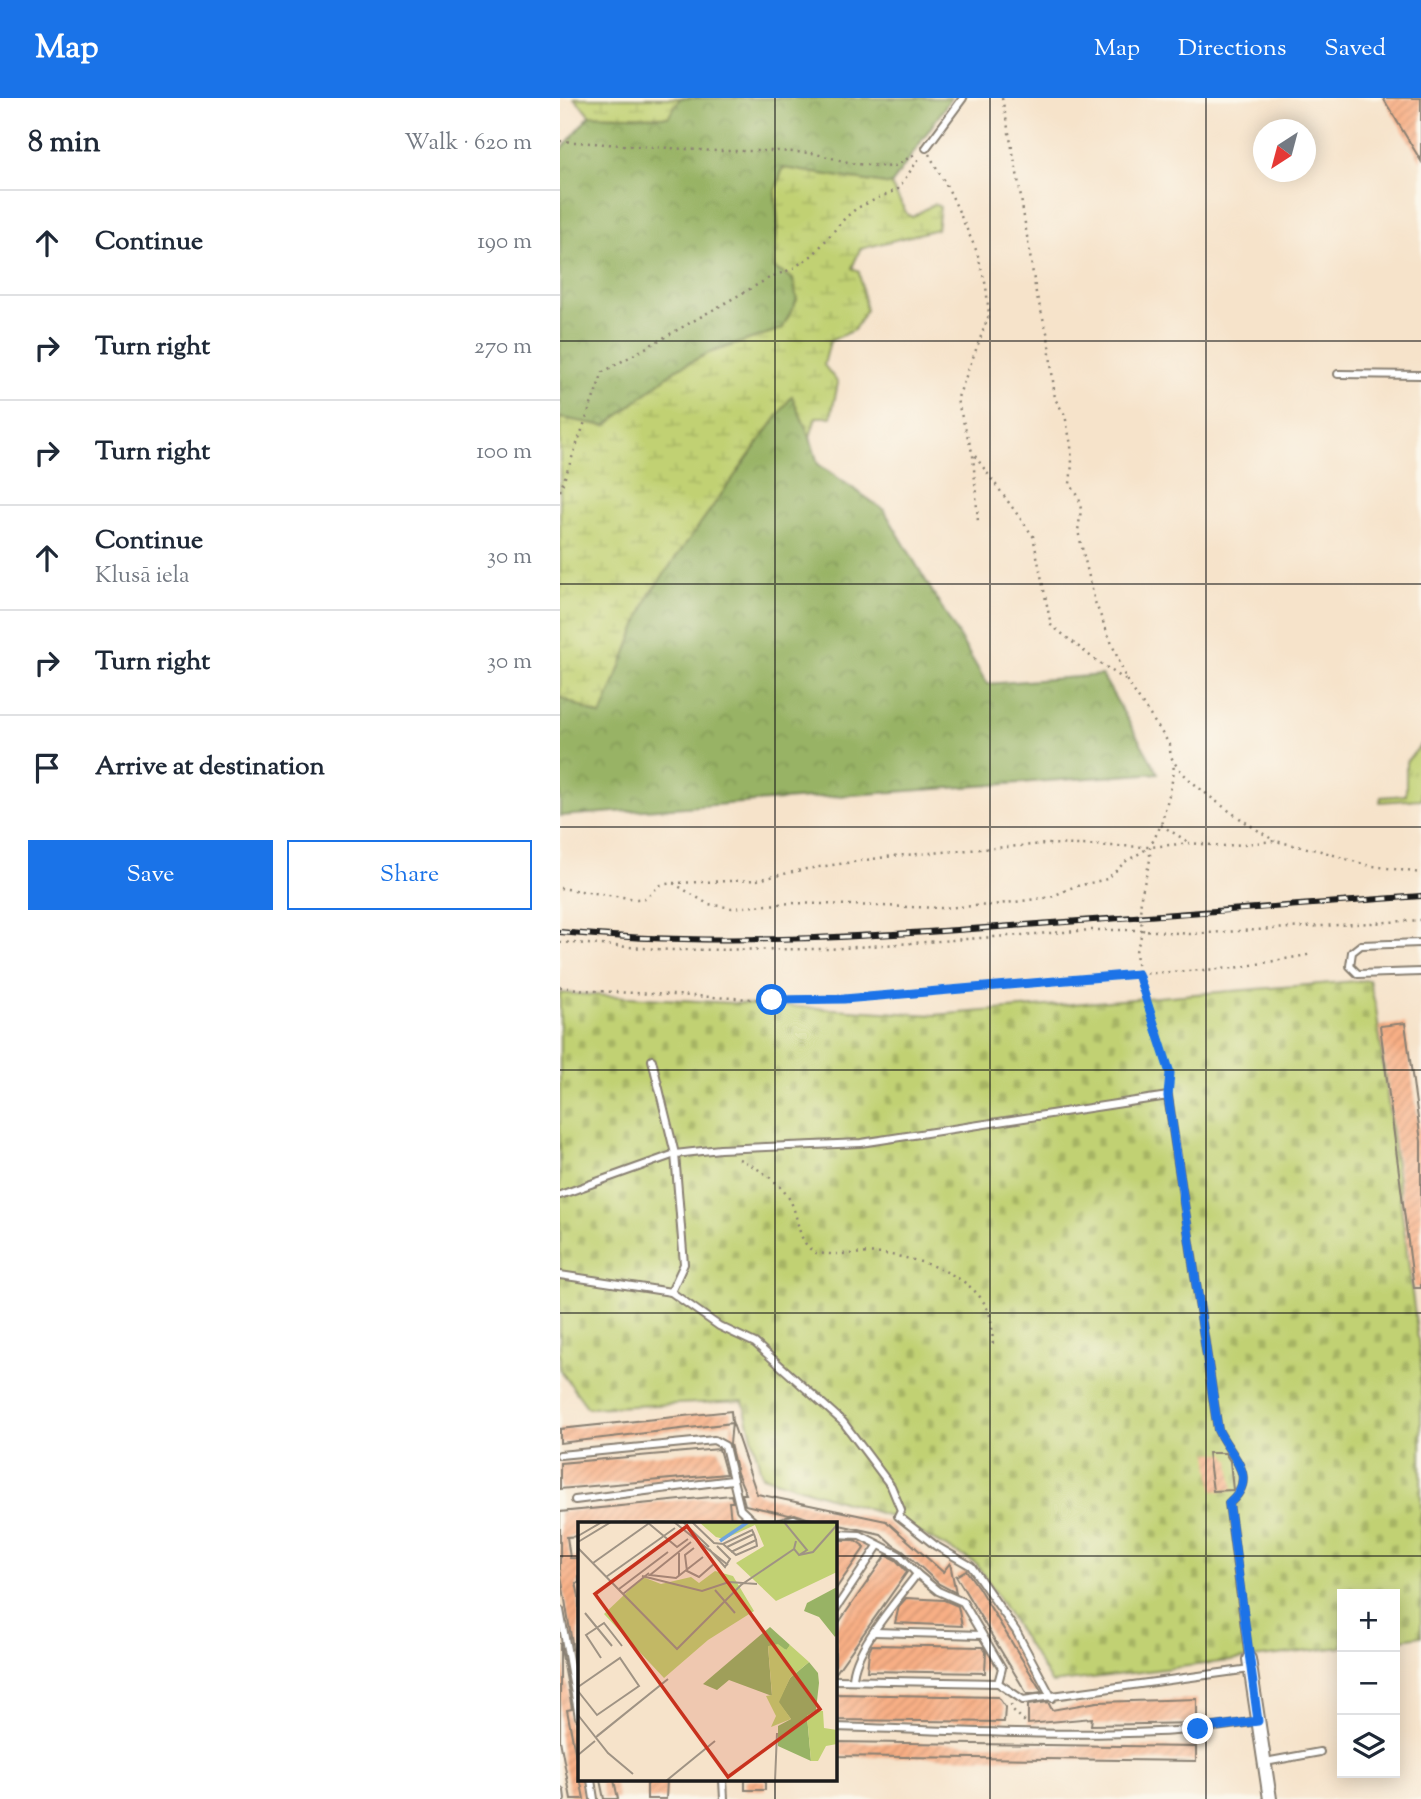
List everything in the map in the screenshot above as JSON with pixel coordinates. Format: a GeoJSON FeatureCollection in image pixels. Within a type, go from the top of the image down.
{"type":"FeatureCollection","features":[{"type":"Feature","properties":{"kind":"street"},"geometry":{"type":"LineString","coordinates":[[1250,1664],[1270,1799]]}},
{"type":"Feature","properties":{"kind":"lane"},"geometry":{"type":"LineString","coordinates":[[926,148],[962,98]]}},
{"type":"Feature","properties":{"kind":"lane"},"geometry":{"type":"LineString","coordinates":[[1338,374],[1421,375]]}},
{"type":"Feature","properties":{"kind":"lane"},"geometry":{"type":"LineString","coordinates":[[1421,943],[1361,945],[1352,952],[1350,966],[1358,974],[1421,972]]}},
{"type":"Feature","properties":{"kind":"lane"},"geometry":{"type":"LineString","coordinates":[[652,1060],[675,1154],[684,1264],[671,1292]]}},
{"type":"Feature","properties":{"kind":"lane"},"geometry":{"type":"LineString","coordinates":[[560,1195],[675,1154],[720,1149],[861,1143],[1168,1096],[1218,1430],[1241,1467],[1243,1476],[1242,1488],[1229,1503],[1250,1664],[1052,1698],[1023,1700],[998,1683],[836,1680]]}},
{"type":"Feature","properties":{"kind":"lane"},"geometry":{"type":"LineString","coordinates":[[560,1275],[671,1292],[719,1326],[755,1343],[843,1422],[891,1486],[901,1510],[898,1516],[936,1546],[971,1566],[1016,1631],[1052,1698]]}},
{"type":"Feature","properties":{"kind":"lane"},"geometry":{"type":"LineString","coordinates":[[560,1455],[714,1440],[725,1446],[740,1509],[754,1522]]}},
{"type":"Feature","properties":{"kind":"lane"},"geometry":{"type":"LineString","coordinates":[[575,1500],[732,1480]]}},
{"type":"Feature","properties":{"kind":"lane"},"geometry":{"type":"LineString","coordinates":[[836,1534],[860,1535],[898,1555],[938,1591],[963,1602],[1002,1668],[998,1683]]}},
{"type":"Feature","properties":{"kind":"lane"},"geometry":{"type":"LineString","coordinates":[[836,1609],[878,1546]]}},
{"type":"Feature","properties":{"kind":"lane"},"geometry":{"type":"LineString","coordinates":[[853,1680],[853,1670],[859,1653],[917,1574]]}},
{"type":"Feature","properties":{"kind":"lane"},"geometry":{"type":"LineString","coordinates":[[560,1610],[578,1711]]}},
{"type":"Feature","properties":{"kind":"lane"},"geometry":{"type":"LineString","coordinates":[[874,1632],[982,1635]]}},
{"type":"Feature","properties":{"kind":"lane"},"geometry":{"type":"LineString","coordinates":[[836,1727],[1155,1732],[1258,1721]]}},
{"type":"Feature","properties":{"kind":"lane"},"geometry":{"type":"LineString","coordinates":[[1265,1762],[1320,1752]]}},
{"type":"Feature","properties":{"kind":"lane"},"geometry":{"type":"LineString","coordinates":[[560,1791],[561,1799]]}},
{"type":"Feature","properties":{"kind":"path"},"geometry":{"type":"LineString","coordinates":[[1002,98],[1036,293],[1048,336],[1055,399],[1065,415],[1071,445],[1070,484],[1079,497],[1081,510],[1078,531],[1095,602],[1126,681],[1170,745],[1173,761],[1224,808],[1275,841]]}},
{"type":"Feature","properties":{"kind":"path"},"geometry":{"type":"LineString","coordinates":[[560,141],[716,151],[789,151],[812,153],[855,164],[893,167],[926,148]]}},
{"type":"Feature","properties":{"kind":"path"},"geometry":{"type":"LineString","coordinates":[[926,148],[951,194],[977,252],[986,286],[989,315],[957,400],[973,455],[978,522]]}},
{"type":"Feature","properties":{"kind":"path"},"geometry":{"type":"LineString","coordinates":[[560,491],[603,372],[771,276],[792,269],[814,254],[857,208],[898,188],[926,148]]}},
{"type":"Feature","properties":{"kind":"path"},"geometry":{"type":"LineString","coordinates":[[973,455],[1033,536],[1051,625],[1126,681]]}},
{"type":"Feature","properties":{"kind":"path"},"geometry":{"type":"LineString","coordinates":[[1168,1096],[1170,1073],[1138,974],[1136,951],[1143,930],[1140,917],[1141,896],[1150,860],[1150,847],[1161,825],[1174,772],[1173,761]]}},
{"type":"Feature","properties":{"kind":"path"},"geometry":{"type":"LineString","coordinates":[[1161,825],[1190,844]]}},
{"type":"Feature","properties":{"kind":"path"},"geometry":{"type":"LineString","coordinates":[[560,888],[636,899],[645,898],[661,885],[673,883],[757,880],[806,869],[893,856],[1031,845],[1223,846],[1275,841],[1366,865],[1421,873]]}},
{"type":"Feature","properties":{"kind":"path"},"geometry":{"type":"LineString","coordinates":[[673,883],[708,904],[732,908],[791,903],[927,908],[992,905],[1051,897],[1073,887],[1107,879],[1125,862],[1150,847]]}},
{"type":"Feature","properties":{"kind":"path"},"geometry":{"type":"LineString","coordinates":[[560,942],[671,950],[828,948],[1092,930],[1190,934],[1421,920]]}},
{"type":"Feature","properties":{"kind":"path"},"geometry":{"type":"LineString","coordinates":[[560,987],[772,1000],[844,999],[1234,968],[1312,954]]}},
{"type":"Feature","properties":{"kind":"path"},"geometry":{"type":"LineString","coordinates":[[720,1149],[757,1168],[776,1182],[790,1200],[807,1249],[816,1254],[890,1255],[928,1264],[956,1278],[978,1295],[990,1314],[993,1345]]}},
{"type":"Feature","properties":{"kind":"path"},"geometry":{"type":"LineString","coordinates":[[1009,1690],[1012,1709],[1034,1732]]}},
{"type":"Feature","properties":{"kind":"green space"},"geometry":{"type":"Polygon","coordinates":[[[574,98],[680,98],[668,117],[590,115],[574,98]]]}},
{"type":"Feature","properties":{"kind":"green space"},"geometry":{"type":"Polygon","coordinates":[[[680,98],[951,98],[891,185],[783,168],[775,193],[778,220],[774,268],[793,279],[797,300],[782,329],[709,353],[675,370],[606,426],[560,418],[560,151],[590,115],[668,117],[680,98]]]}},
{"type":"Feature","properties":{"kind":"green space"},"geometry":{"type":"Polygon","coordinates":[[[783,168],[891,185],[907,214],[912,217],[934,204],[940,207],[937,229],[860,249],[852,268],[859,272],[866,310],[854,330],[830,341],[824,365],[838,383],[831,417],[816,417],[810,437],[792,396],[649,595],[601,716],[560,697],[560,418],[606,426],[675,370],[709,353],[782,329],[797,300],[793,279],[774,268],[778,220],[775,193],[783,168]]]}},
{"type":"Feature","properties":{"kind":"green space"},"geometry":{"type":"Polygon","coordinates":[[[792,395],[818,464],[884,510],[987,684],[1102,675],[1158,773],[560,816],[560,697],[601,716],[649,595],[792,395]]]}},
{"type":"Feature","properties":{"kind":"green space"},"geometry":{"type":"Polygon","coordinates":[[[1421,745],[1421,799],[1380,802],[1381,797],[1406,795],[1406,762],[1421,745]]]}},
{"type":"Feature","properties":{"kind":"green space"},"geometry":{"type":"Polygon","coordinates":[[[1369,980],[1376,1008],[1421,1363],[1421,1636],[1400,1639],[1400,1589],[1337,1589],[1337,1648],[1052,1683],[976,1563],[886,1515],[762,1476],[743,1401],[588,1408],[560,1370],[560,993],[934,1015],[1369,980]]]}},
{"type":"Feature","properties":{"kind":"building"},"geometry":{"type":"Polygon","coordinates":[[[1383,98],[1421,98],[1421,161],[1383,98]]]}},
{"type":"Feature","properties":{"kind":"building"},"geometry":{"type":"Polygon","coordinates":[[[1405,1023],[1421,1141],[1421,1288],[1414,1288],[1380,1026],[1405,1023]]]}},
{"type":"Feature","properties":{"kind":"building"},"geometry":{"type":"Polygon","coordinates":[[[731,1411],[732,1423],[560,1443],[560,1429],[731,1411]]]}},
{"type":"Feature","properties":{"kind":"building"},"geometry":{"type":"Polygon","coordinates":[[[732,1421],[757,1494],[886,1521],[943,1572],[950,1563],[956,1593],[939,1584],[881,1534],[836,1524],[836,1522],[745,1505],[742,1494],[746,1494],[737,1473],[730,1444],[732,1421]]]}},
{"type":"Feature","properties":{"kind":"building"},"geometry":{"type":"Polygon","coordinates":[[[719,1449],[726,1474],[560,1489],[560,1463],[719,1449]]]}},
{"type":"Feature","properties":{"kind":"building"},"geometry":{"type":"Polygon","coordinates":[[[1208,1453],[1225,1453],[1230,1461],[1233,1490],[1213,1491],[1208,1453]]]}},
{"type":"Feature","properties":{"kind":"building"},"geometry":{"type":"Polygon","coordinates":[[[731,1495],[733,1502],[729,1502],[731,1521],[578,1522],[578,1536],[567,1537],[570,1558],[578,1558],[578,1680],[560,1569],[560,1512],[731,1495]]]}},
{"type":"Feature","properties":{"kind":"building"},"geometry":{"type":"Polygon","coordinates":[[[838,1540],[855,1540],[865,1547],[836,1589],[838,1540]]]}},
{"type":"Feature","properties":{"kind":"building"},"geometry":{"type":"Polygon","coordinates":[[[886,1555],[896,1560],[907,1572],[836,1673],[836,1627],[886,1555]]]}},
{"type":"Feature","properties":{"kind":"building"},"geometry":{"type":"Polygon","coordinates":[[[966,1570],[1042,1692],[1027,1694],[956,1576],[966,1570]]]}},
{"type":"Feature","properties":{"kind":"building"},"geometry":{"type":"Polygon","coordinates":[[[906,1598],[944,1600],[958,1606],[962,1626],[895,1623],[899,1606],[906,1598]]]}},
{"type":"Feature","properties":{"kind":"building"},"geometry":{"type":"Polygon","coordinates":[[[560,1643],[572,1709],[567,1710],[578,1768],[578,1782],[581,1782],[584,1799],[571,1799],[560,1740],[560,1643]]]}},
{"type":"Feature","properties":{"kind":"building"},"geometry":{"type":"Polygon","coordinates":[[[872,1645],[983,1647],[986,1652],[985,1673],[867,1671],[872,1645]]]}},
{"type":"Feature","properties":{"kind":"building"},"geometry":{"type":"Polygon","coordinates":[[[836,1694],[998,1697],[1005,1707],[1004,1722],[836,1720],[836,1694]]]}},
{"type":"Feature","properties":{"kind":"building"},"geometry":{"type":"Polygon","coordinates":[[[1197,1699],[1197,1723],[1091,1725],[1092,1718],[1028,1724],[1028,1705],[1048,1702],[1052,1710],[1097,1702],[1197,1699]]]}},
{"type":"Feature","properties":{"kind":"building"},"geometry":{"type":"Polygon","coordinates":[[[836,1742],[1196,1747],[1196,1761],[836,1756],[836,1742]]]}},
{"type":"Feature","properties":{"kind":"building"},"geometry":{"type":"Polygon","coordinates":[[[600,1782],[614,1782],[618,1799],[604,1799],[600,1782]]]}},
{"type":"Feature","properties":{"kind":"building"},"geometry":{"type":"Polygon","coordinates":[[[647,1782],[667,1782],[666,1799],[647,1799],[647,1782]]]}},
{"type":"Feature","properties":{"kind":"building"},"geometry":{"type":"Polygon","coordinates":[[[745,1782],[765,1782],[765,1790],[745,1790],[745,1782]]]}},
{"type":"Feature","properties":{"kind":"railway"},"geometry":{"type":"LineString","coordinates":[[560,932],[676,939],[792,939],[1421,896]]}},
{"type":"Feature","properties":{"kind":"route"},"geometry":{"type":"LineString","coordinates":[[772,1000],[844,999],[1138,974],[1170,1073],[1168,1096],[1218,1430],[1241,1467],[1243,1476],[1242,1488],[1229,1503],[1258,1721],[1198,1729]]}}]}
